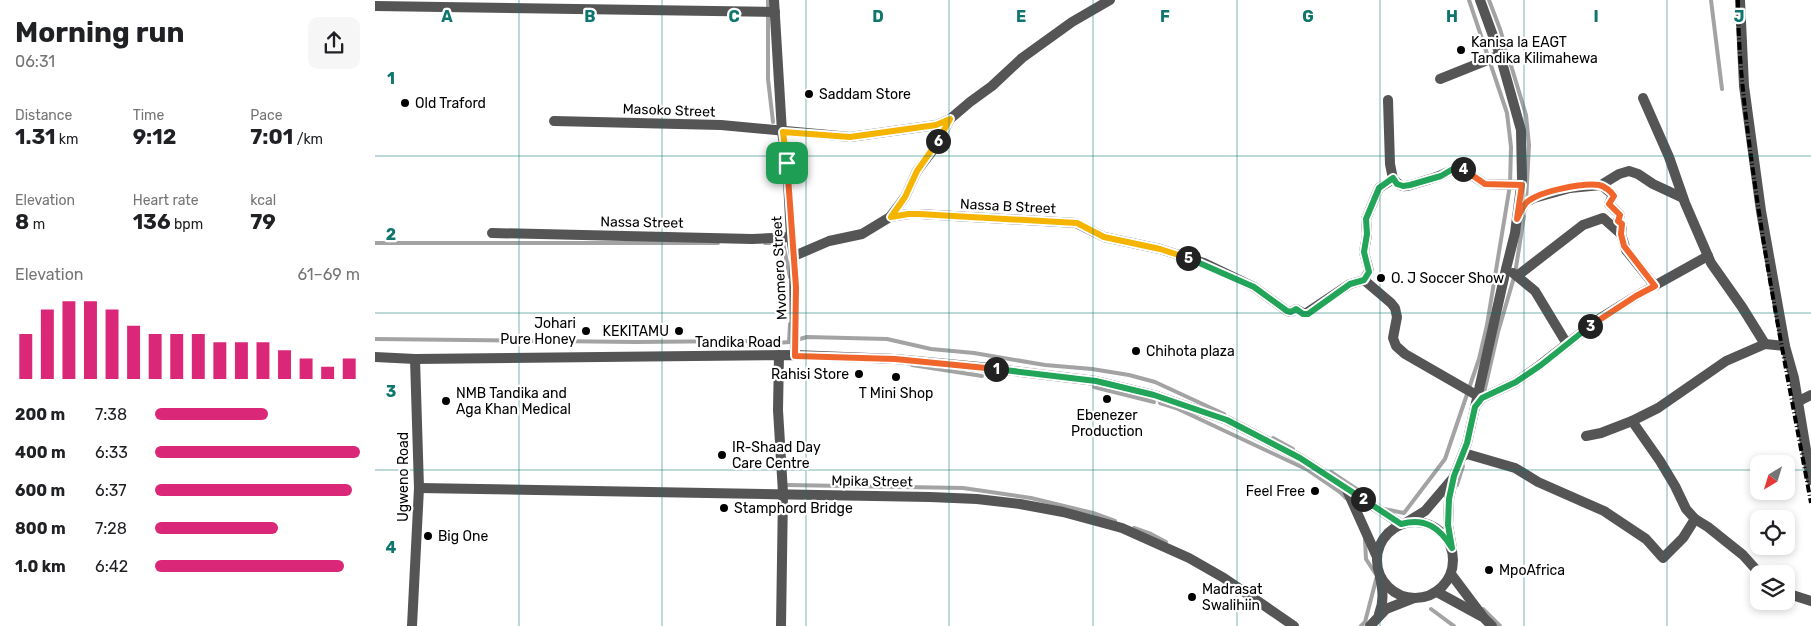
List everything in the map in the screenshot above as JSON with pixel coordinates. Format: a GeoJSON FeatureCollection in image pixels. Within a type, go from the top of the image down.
{"type":"FeatureCollection","features":[{"type":"Feature","properties":{"kind":"street","name":"Mvomero Street"},"geometry":{"type":"LineString","coordinates":[[774,0],[791,237],[794,256],[795,356]]}},
{"type":"Feature","properties":{"kind":"street"},"geometry":{"type":"LineString","coordinates":[[794,256],[829,241],[862,234],[891,217],[905,197],[917,171],[936,146],[950,119],[969,102],[992,86],[1023,58],[1072,22],[1110,0]]}},
{"type":"Feature","properties":{"kind":"street"},"geometry":{"type":"LineString","coordinates":[[1369,626],[1385,609],[1437,592],[1451,574],[1453,560],[1448,525],[1449,499],[1454,476],[1463,456],[1478,396],[1515,233],[1522,185],[1521,130],[1500,55],[1480,0]]}},
{"type":"Feature","properties":{"kind":"street"},"geometry":{"type":"LineString","coordinates":[[1740,0],[1745,95],[1761,211],[1785,346],[1794,378],[1811,480]]}},
{"type":"Feature","properties":{"kind":"street"},"geometry":{"type":"LineString","coordinates":[[375,6],[775,12]]}},
{"type":"Feature","properties":{"kind":"street"},"geometry":{"type":"LineString","coordinates":[[1440,79],[1500,55]]}},
{"type":"Feature","properties":{"kind":"street"},"geometry":{"type":"LineString","coordinates":[[1643,98],[1669,157],[1683,198],[1708,256],[1765,344]]}},
{"type":"Feature","properties":{"kind":"street"},"geometry":{"type":"LineString","coordinates":[[1389,100],[1390,164],[1393,178],[1397,184],[1403,186],[1410,185],[1441,176],[1458,166],[1485,184],[1522,185]]}},
{"type":"Feature","properties":{"kind":"street","name":"Masoko Street"},"geometry":{"type":"LineString","coordinates":[[554,121],[721,125],[850,137],[936,125],[950,119]]}},
{"type":"Feature","properties":{"kind":"street"},"geometry":{"type":"LineString","coordinates":[[1517,219],[1525,203],[1534,198],[1570,188],[1601,185],[1619,174],[1629,171],[1683,198]]}},
{"type":"Feature","properties":{"kind":"street"},"geometry":{"type":"LineString","coordinates":[[1393,178],[1379,188],[1366,219],[1367,234],[1364,252],[1369,272],[1364,280],[1395,308],[1397,317],[1393,338],[1396,346],[1405,354],[1478,396]]}},
{"type":"Feature","properties":{"kind":"street"},"geometry":{"type":"LineString","coordinates":[[1601,185],[1613,195],[1609,204],[1620,215],[1618,221],[1622,226],[1621,234],[1626,250],[1655,286]]}},
{"type":"Feature","properties":{"kind":"street","name":"Nassa B Street"},"geometry":{"type":"LineString","coordinates":[[891,217],[919,214],[1077,223],[1104,237],[1160,249],[1204,264],[1254,287],[1284,310],[1291,312],[1296,309],[1303,314],[1308,314],[1350,284],[1364,280]]}},
{"type":"Feature","properties":{"kind":"street"},"geometry":{"type":"LineString","coordinates":[[1517,276],[1557,244],[1591,221],[1603,218],[1621,234]]}},
{"type":"Feature","properties":{"kind":"street","name":"Nassa Street"},"geometry":{"type":"LineString","coordinates":[[492,233],[752,238],[791,237]]}},
{"type":"Feature","properties":{"kind":"street"},"geometry":{"type":"LineString","coordinates":[[1475,407],[1482,398],[1516,382],[1599,319],[1708,256]]}},
{"type":"Feature","properties":{"kind":"street"},"geometry":{"type":"LineString","coordinates":[[1506,269],[1535,291],[1567,344]]}},
{"type":"Feature","properties":{"kind":"street"},"geometry":{"type":"LineString","coordinates":[[1586,436],[1601,433],[1632,421],[1682,392],[1726,361],[1765,344],[1785,346]]}},
{"type":"Feature","properties":{"kind":"street"},"geometry":{"type":"LineString","coordinates":[[779,355],[778,410],[783,493],[781,626]]}},
{"type":"Feature","properties":{"kind":"street","name":"Tandika Road"},"geometry":{"type":"LineString","coordinates":[[375,357],[415,359],[779,355],[904,360],[1096,381],[1154,395],[1227,420],[1300,458],[1403,524]]}},
{"type":"Feature","properties":{"kind":"street","name":"Ugweno Road"},"geometry":{"type":"LineString","coordinates":[[412,626],[419,488],[415,359]]}},
{"type":"Feature","properties":{"kind":"street"},"geometry":{"type":"LineString","coordinates":[[1797,402],[1811,396]]}},
{"type":"Feature","properties":{"kind":"street"},"geometry":{"type":"LineString","coordinates":[[1632,421],[1660,461],[1685,509],[1695,519],[1743,555],[1752,565]]}},
{"type":"Feature","properties":{"kind":"street"},"geometry":{"type":"LineString","coordinates":[[1463,456],[1467,454],[1515,468],[1538,482],[1604,511],[1646,539],[1663,558],[1683,538],[1695,519]]}},
{"type":"Feature","properties":{"kind":"street"},"geometry":{"type":"LineString","coordinates":[[1377,557],[1384,537],[1425,511],[1454,476]]}},
{"type":"Feature","properties":{"kind":"street"},"geometry":{"type":"LineString","coordinates":[[1346,487],[1377,557],[1383,593],[1383,605],[1379,615]]}},
{"type":"Feature","properties":{"kind":"street","name":"Mpika Street"},"geometry":{"type":"LineString","coordinates":[[419,488],[783,493],[977,499],[1020,504],[1063,512],[1122,528],[1189,558],[1224,578],[1294,626]]}},
{"type":"Feature","properties":{"kind":"street"},"geometry":{"type":"LineString","coordinates":[[1403,524],[1419,522],[1433,526],[1444,535],[1452,548]]}},
{"type":"Feature","properties":{"kind":"street"},"geometry":{"type":"LineString","coordinates":[[1379,572],[1387,586],[1400,594],[1415,598]]}},
{"type":"Feature","properties":{"kind":"street"},"geometry":{"type":"LineString","coordinates":[[1451,574],[1492,626]]}},
{"type":"Feature","properties":{"kind":"street"},"geometry":{"type":"LineString","coordinates":[[1437,592],[1484,618]]}},
{"type":"Feature","properties":{"kind":"street"},"geometry":{"type":"LineString","coordinates":[[1795,596],[1811,601]]}},
{"type":"Feature","properties":{"kind":"waterway"},"geometry":{"type":"LineString","coordinates":[[768,0],[768,79],[773,122]]}},
{"type":"Feature","properties":{"kind":"waterway"},"geometry":{"type":"LineString","coordinates":[[1384,509],[1404,513],[1445,459],[1479,359],[1487,325],[1510,185],[1511,147],[1507,113],[1469,0]]}},
{"type":"Feature","properties":{"kind":"waterway"},"geometry":{"type":"LineString","coordinates":[[1489,0],[1500,29],[1526,115],[1529,145],[1526,202]]}},
{"type":"Feature","properties":{"kind":"waterway"},"geometry":{"type":"LineString","coordinates":[[1711,0],[1722,89]]}},
{"type":"Feature","properties":{"kind":"waterway"},"geometry":{"type":"LineString","coordinates":[[1483,397],[1498,332],[1515,274],[1524,216]]}},
{"type":"Feature","properties":{"kind":"waterway"},"geometry":{"type":"LineString","coordinates":[[375,243],[718,243]]}},
{"type":"Feature","properties":{"kind":"waterway"},"geometry":{"type":"LineString","coordinates":[[765,243],[783,243],[790,277]]}},
{"type":"Feature","properties":{"kind":"waterway"},"geometry":{"type":"LineString","coordinates":[[789,342],[790,324]]}},
{"type":"Feature","properties":{"kind":"waterway"},"geometry":{"type":"LineString","coordinates":[[375,339],[635,342],[742,341],[777,343],[807,337],[887,339],[931,349],[974,353],[1045,365],[1092,369],[1129,375],[1155,382],[1224,414]]}},
{"type":"Feature","properties":{"kind":"waterway"},"geometry":{"type":"LineString","coordinates":[[912,365],[982,376]]}},
{"type":"Feature","properties":{"kind":"waterway"},"geometry":{"type":"LineString","coordinates":[[1094,387],[1154,402]]}},
{"type":"Feature","properties":{"kind":"waterway"},"geometry":{"type":"LineString","coordinates":[[1160,403],[1176,408],[1308,470],[1346,498]]}},
{"type":"Feature","properties":{"kind":"waterway"},"geometry":{"type":"LineString","coordinates":[[1273,438],[1293,449]]}},
{"type":"Feature","properties":{"kind":"waterway"},"geometry":{"type":"LineString","coordinates":[[1457,485],[1463,466]]}},
{"type":"Feature","properties":{"kind":"waterway"},"geometry":{"type":"LineString","coordinates":[[1331,472],[1358,490]]}},
{"type":"Feature","properties":{"kind":"waterway"},"geometry":{"type":"LineString","coordinates":[[787,485],[963,488],[1031,498],[1093,513],[1115,521]]}},
{"type":"Feature","properties":{"kind":"waterway"},"geometry":{"type":"LineString","coordinates":[[1134,528],[1166,542]]}},
{"type":"Feature","properties":{"kind":"waterway"},"geometry":{"type":"LineString","coordinates":[[1361,626],[1365,622],[1377,576],[1366,559],[1365,540]]}},
{"type":"Feature","properties":{"kind":"waterway"},"geometry":{"type":"LineString","coordinates":[[1431,609],[1454,626]]}},
{"type":"Feature","properties":{"kind":"waterway"},"geometry":{"type":"LineString","coordinates":[[1483,609],[1500,626]]}},
{"type":"Feature","properties":{"kind":"railway"},"geometry":{"type":"LineString","coordinates":[[1738,0],[1741,72],[1756,192],[1775,309],[1811,503]]}},
{"type":"Feature","properties":{"kind":"place","name":"Kanisa la EAGT Tandika Kilimahewa"},"geometry":{"type":"Point","coordinates":[1461,50]}},
{"type":"Feature","properties":{"kind":"place","name":"Saddam Store"},"geometry":{"type":"Point","coordinates":[809,94]}},
{"type":"Feature","properties":{"kind":"place","name":"Old Traford"},"geometry":{"type":"Point","coordinates":[405,103]}},
{"type":"Feature","properties":{"kind":"place","name":"O. J Soccer Show"},"geometry":{"type":"Point","coordinates":[1381,278]}},
{"type":"Feature","properties":{"kind":"place","name":"Johari Pure Honey"},"geometry":{"type":"Point","coordinates":[586,331]}},
{"type":"Feature","properties":{"kind":"place","name":"KEKITAMU"},"geometry":{"type":"Point","coordinates":[679,331]}},
{"type":"Feature","properties":{"kind":"place","name":"Chihota plaza"},"geometry":{"type":"Point","coordinates":[1136,351]}},
{"type":"Feature","properties":{"kind":"place","name":"Rahisi Store"},"geometry":{"type":"Point","coordinates":[859,374]}},
{"type":"Feature","properties":{"kind":"place","name":"T Mini Shop"},"geometry":{"type":"Point","coordinates":[896,377]}},
{"type":"Feature","properties":{"kind":"place","name":"Ebenezer Production"},"geometry":{"type":"Point","coordinates":[1107,399]}},
{"type":"Feature","properties":{"kind":"place","name":"NMB Tandika and Aga Khan Medical"},"geometry":{"type":"Point","coordinates":[446,401]}},
{"type":"Feature","properties":{"kind":"place","name":"IR-Shaad Day Care Centre"},"geometry":{"type":"Point","coordinates":[722,455]}},
{"type":"Feature","properties":{"kind":"place","name":"Feel Free"},"geometry":{"type":"Point","coordinates":[1315,491]}},
{"type":"Feature","properties":{"kind":"place","name":"Stamphord Bridge"},"geometry":{"type":"Point","coordinates":[724,508]}},
{"type":"Feature","properties":{"kind":"place","name":"Big One"},"geometry":{"type":"Point","coordinates":[428,536]}},
{"type":"Feature","properties":{"kind":"place","name":"MpoAfrica"},"geometry":{"type":"Point","coordinates":[1489,570]}},
{"type":"Feature","properties":{"kind":"place","name":"Madrasat Swalihiin"},"geometry":{"type":"Point","coordinates":[1192,597]}},
{"type":"Feature","properties":{"kind":"route"},"geometry":{"type":"LineString","coordinates":[[950,119],[936,146],[917,171],[905,197],[891,217],[919,214],[1077,223],[1104,237],[1187,257],[1254,287],[1284,310],[1291,312],[1298,309],[1303,314],[1310,312],[1339,290],[1364,280],[1369,272],[1364,252],[1367,234],[1366,219],[1379,188],[1393,178],[1397,184],[1403,186],[1427,182],[1458,166],[1485,184],[1522,185],[1517,219],[1525,203],[1541,195],[1570,188],[1601,185],[1614,196],[1609,204],[1620,215],[1618,221],[1622,224],[1622,241],[1626,250],[1655,286],[1599,319],[1541,365],[1516,382],[1482,398],[1475,407],[1467,443],[1454,476],[1449,499],[1448,525],[1452,548],[1444,535],[1433,526],[1419,522],[1401,524],[1300,458],[1227,420],[1154,395],[1096,381],[980,367],[895,359],[795,356],[796,287],[787,163],[783,132],[850,137],[888,130],[936,125],[950,119]]}}]}
